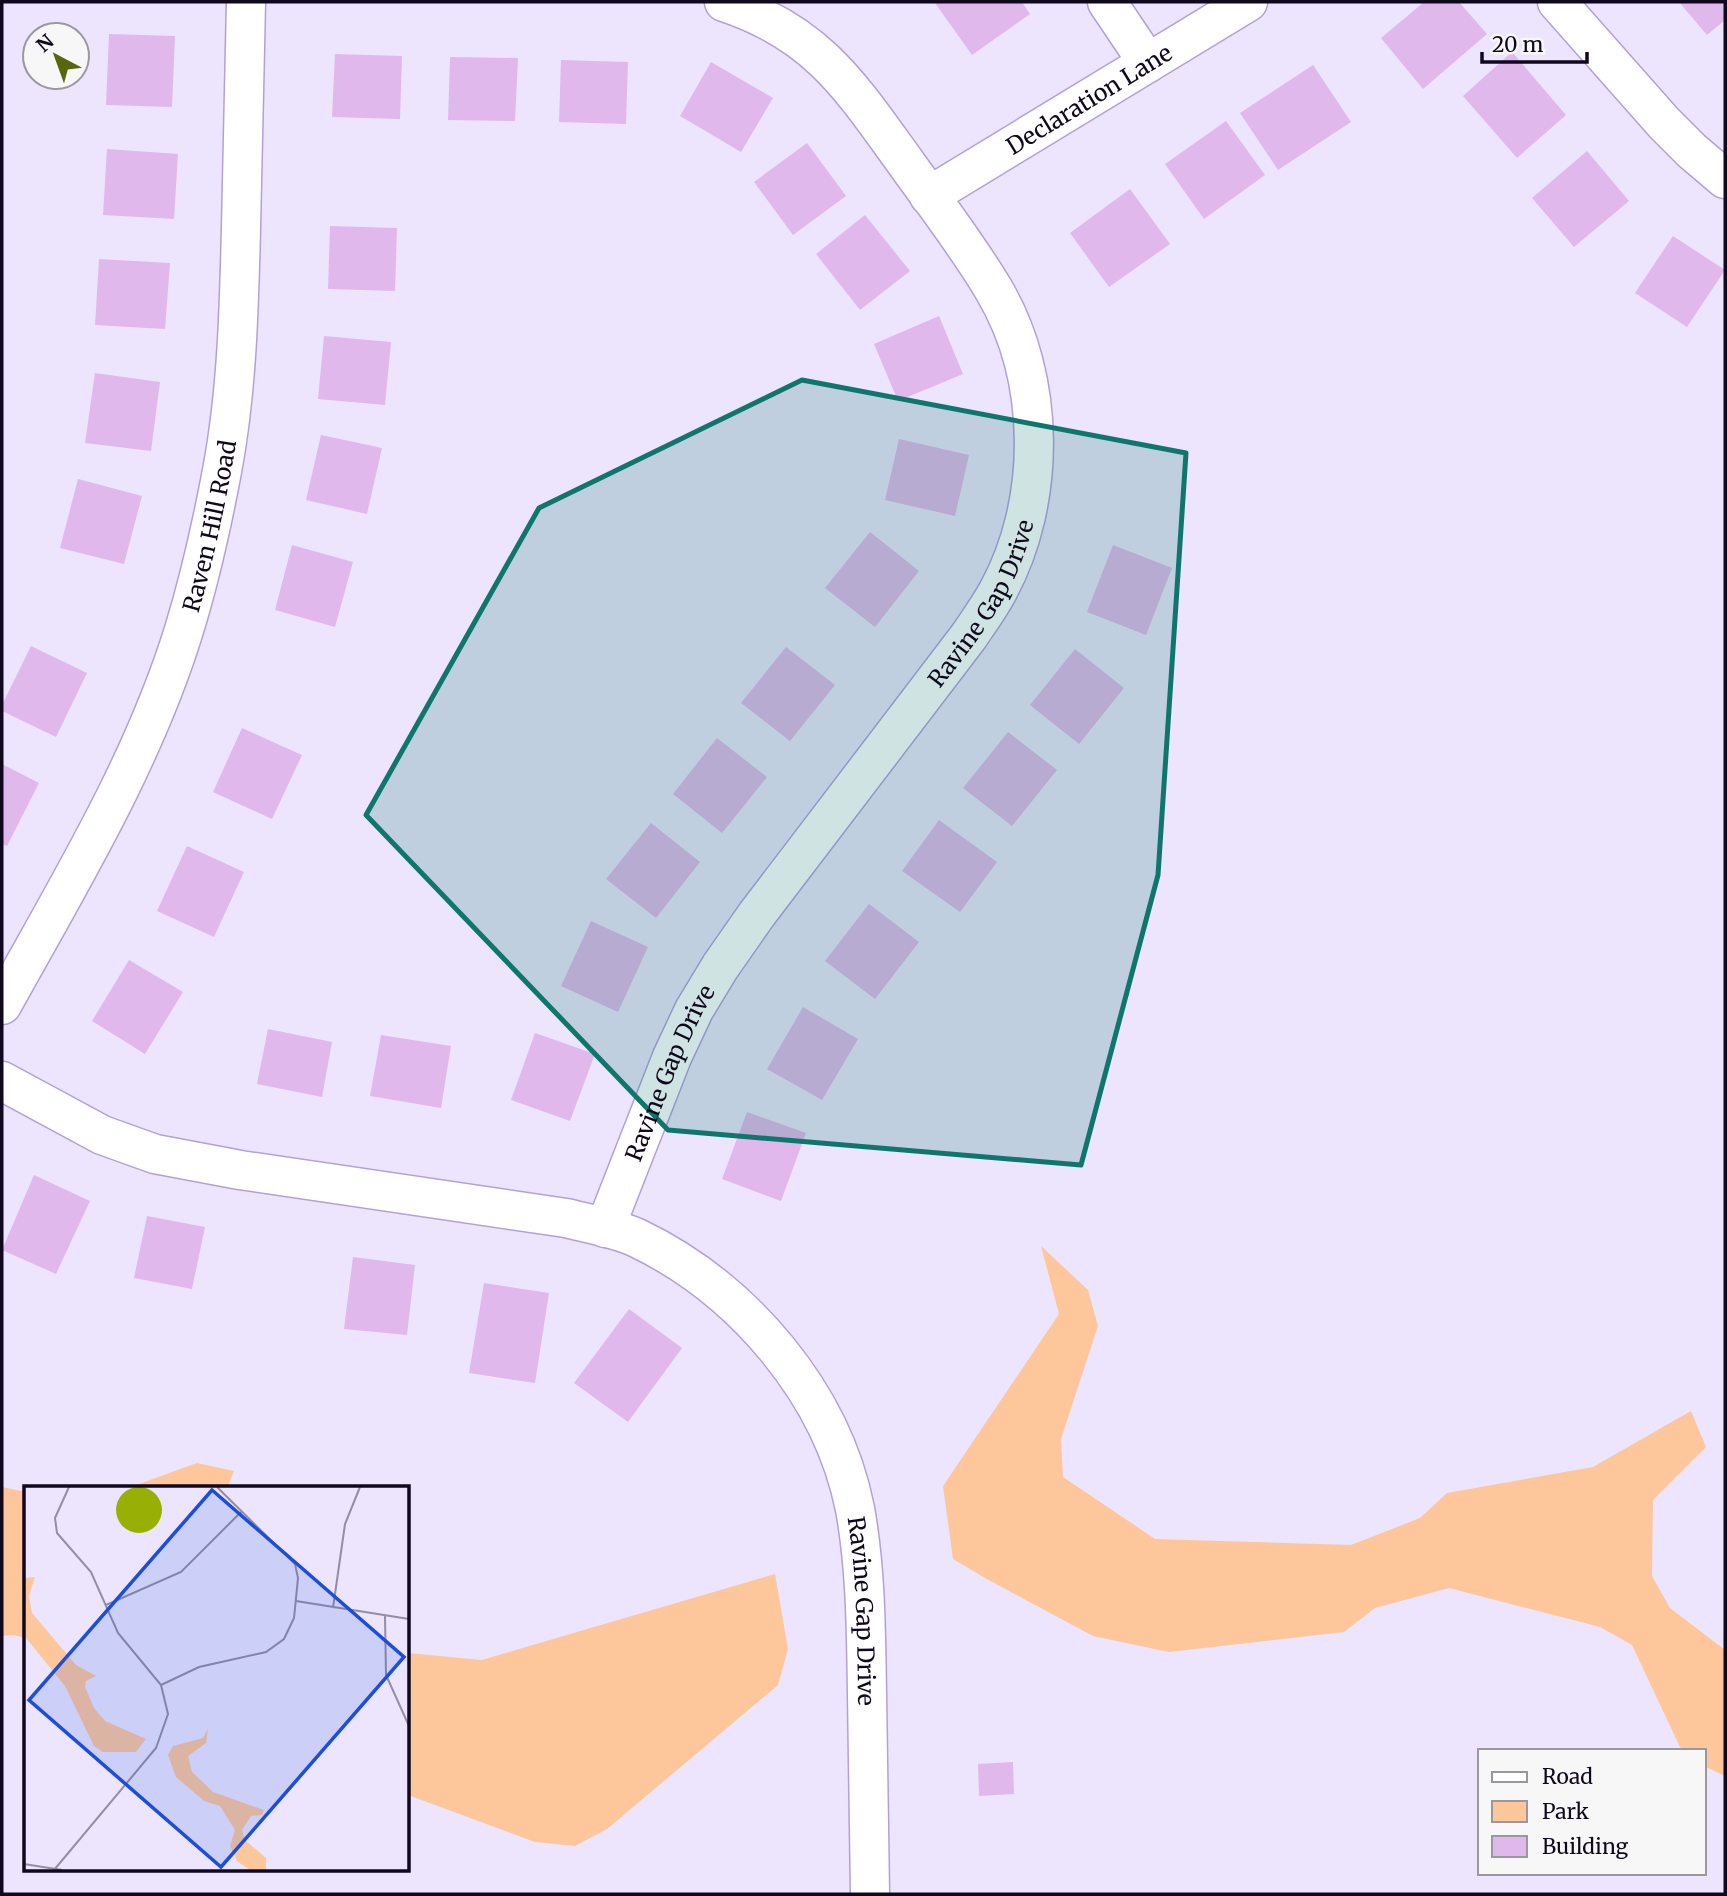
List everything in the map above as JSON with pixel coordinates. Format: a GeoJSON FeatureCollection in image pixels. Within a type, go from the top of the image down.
{"type":"FeatureCollection","features":[{"type":"Feature","properties":{"kind":"street","name":"Raven Hill Road"},"geometry":{"type":"LineString","coordinates":[[2,1005],[122,785],[156,707],[184,631],[203,559],[222,469],[233,379],[239,292],[246,2]]}},
{"type":"Feature","properties":{"kind":"street","name":"Ravine Gap Drive"},"geometry":{"type":"LineString","coordinates":[[605,1228],[672,1057],[694,1010],[719,967],[969,636],[999,590],[1018,544],[1029,496],[1034,446],[1030,391],[1016,341],[995,292],[929,195],[837,71],[794,34],[753,12],[724,2]]}},
{"type":"Feature","properties":{"kind":"street"},"geometry":{"type":"LineString","coordinates":[[1107,2],[1147,63]]}},
{"type":"Feature","properties":{"kind":"street","name":"Declaration Lane"},"geometry":{"type":"LineString","coordinates":[[929,195],[1248,2]]}},
{"type":"Feature","properties":{"kind":"street"},"geometry":{"type":"LineString","coordinates":[[1557,2],[1664,123],[1725,179]]}},
{"type":"Feature","properties":{"kind":"street","name":"Ravine Gap Drive"},"geometry":{"type":"LineString","coordinates":[[2,1081],[102,1135],[155,1154],[240,1170],[566,1218],[635,1237],[680,1262],[730,1300],[775,1345],[810,1398],[839,1452],[855,1509],[863,1573],[867,1661],[870,1894]]}},
{"type":"Feature","properties":{"kind":"highlighted area"},"geometry":{"type":"Polygon","coordinates":[[[802,380],[1186,453],[1158,875],[1081,1165],[668,1130],[366,815],[539,508],[802,380]]]}},
{"type":"Feature","properties":{"kind":"green space"},"geometry":{"type":"Polygon","coordinates":[[[1041,1246],[1088,1290],[1098,1326],[1061,1439],[1063,1477],[1155,1539],[1351,1545],[1420,1518],[1447,1493],[1593,1467],[1691,1411],[1706,1447],[1653,1500],[1652,1576],[1670,1608],[1725,1650],[1725,1776],[1706,1767],[1706,1749],[1680,1747],[1632,1645],[1600,1627],[1449,1588],[1375,1608],[1344,1632],[1169,1652],[1093,1636],[953,1559],[943,1486],[1059,1314],[1041,1246]]]}},
{"type":"Feature","properties":{"kind":"green space"},"geometry":{"type":"Polygon","coordinates":[[[197,1463],[234,1471],[228,1486],[134,1486],[197,1463]]]}},
{"type":"Feature","properties":{"kind":"green space"},"geometry":{"type":"Polygon","coordinates":[[[2,1487],[24,1492],[24,1638],[2,1636],[2,1487]]]}},
{"type":"Feature","properties":{"kind":"green space"},"geometry":{"type":"Polygon","coordinates":[[[775,1574],[788,1649],[778,1685],[607,1829],[575,1846],[535,1842],[410,1796],[410,1653],[482,1660],[775,1574]]]}},
{"type":"Feature","properties":{"kind":"building"},"geometry":{"type":"Polygon","coordinates":[[[1022,2],[1030,14],[972,55],[935,3],[1022,2]]]}},
{"type":"Feature","properties":{"kind":"building"},"geometry":{"type":"Polygon","coordinates":[[[1424,2],[1459,2],[1487,34],[1423,89],[1381,38],[1424,2]]]}},
{"type":"Feature","properties":{"kind":"building"},"geometry":{"type":"Polygon","coordinates":[[[1679,2],[1725,2],[1725,20],[1707,35],[1679,2]]]}},
{"type":"Feature","properties":{"kind":"building"},"geometry":{"type":"Polygon","coordinates":[[[109,34],[175,36],[172,107],[106,105],[109,34]]]}},
{"type":"Feature","properties":{"kind":"building"},"geometry":{"type":"Polygon","coordinates":[[[1512,52],[1566,115],[1517,158],[1463,96],[1512,52]]]}},
{"type":"Feature","properties":{"kind":"building"},"geometry":{"type":"Polygon","coordinates":[[[335,54],[402,56],[400,119],[332,117],[335,54]]]}},
{"type":"Feature","properties":{"kind":"building"},"geometry":{"type":"Polygon","coordinates":[[[450,57],[518,58],[515,121],[448,120],[450,57]]]}},
{"type":"Feature","properties":{"kind":"building"},"geometry":{"type":"Polygon","coordinates":[[[561,60],[628,62],[626,124],[559,122],[561,60]]]}},
{"type":"Feature","properties":{"kind":"building"},"geometry":{"type":"Polygon","coordinates":[[[711,62],[773,98],[741,152],[680,116],[711,62]]]}},
{"type":"Feature","properties":{"kind":"building"},"geometry":{"type":"Polygon","coordinates":[[[1313,65],[1351,122],[1278,170],[1240,113],[1313,65]]]}},
{"type":"Feature","properties":{"kind":"building"},"geometry":{"type":"Polygon","coordinates":[[[1226,121],[1265,175],[1204,219],[1165,164],[1226,121]]]}},
{"type":"Feature","properties":{"kind":"building"},"geometry":{"type":"Polygon","coordinates":[[[807,143],[846,196],[793,235],[754,182],[807,143]]]}},
{"type":"Feature","properties":{"kind":"building"},"geometry":{"type":"Polygon","coordinates":[[[107,149],[178,154],[174,219],[103,215],[107,149]]]}},
{"type":"Feature","properties":{"kind":"building"},"geometry":{"type":"Polygon","coordinates":[[[1587,151],[1629,201],[1574,247],[1532,198],[1587,151]]]}},
{"type":"Feature","properties":{"kind":"building"},"geometry":{"type":"Polygon","coordinates":[[[1130,189],[1170,244],[1109,287],[1070,233],[1130,189]]]}},
{"type":"Feature","properties":{"kind":"building"},"geometry":{"type":"Polygon","coordinates":[[[865,215],[910,271],[860,310],[816,254],[865,215]]]}},
{"type":"Feature","properties":{"kind":"building"},"geometry":{"type":"Polygon","coordinates":[[[330,226],[397,228],[395,291],[328,289],[330,226]]]}},
{"type":"Feature","properties":{"kind":"building"},"geometry":{"type":"Polygon","coordinates":[[[1673,236],[1725,270],[1687,327],[1635,293],[1673,236]]]}},
{"type":"Feature","properties":{"kind":"building"},"geometry":{"type":"Polygon","coordinates":[[[99,259],[170,263],[165,329],[95,325],[99,259]]]}},
{"type":"Feature","properties":{"kind":"building"},"geometry":{"type":"Polygon","coordinates":[[[939,316],[963,374],[898,401],[874,344],[939,316]]]}},
{"type":"Feature","properties":{"kind":"building"},"geometry":{"type":"Polygon","coordinates":[[[324,336],[391,342],[385,405],[318,399],[324,336]]]}},
{"type":"Feature","properties":{"kind":"building"},"geometry":{"type":"Polygon","coordinates":[[[95,373],[160,382],[151,451],[85,443],[95,373]]]}},
{"type":"Feature","properties":{"kind":"building"},"geometry":{"type":"Polygon","coordinates":[[[321,435],[382,448],[367,514],[306,500],[321,435]]]}},
{"type":"Feature","properties":{"kind":"building"},"geometry":{"type":"Polygon","coordinates":[[[899,439],[969,455],[955,516],[885,500],[899,439]]]}},
{"type":"Feature","properties":{"kind":"building"},"geometry":{"type":"Polygon","coordinates":[[[78,479],[142,496],[124,564],[60,548],[78,479]]]}},
{"type":"Feature","properties":{"kind":"building"},"geometry":{"type":"Polygon","coordinates":[[[870,532],[919,571],[875,627],[825,588],[870,532]]]}},
{"type":"Feature","properties":{"kind":"building"},"geometry":{"type":"Polygon","coordinates":[[[292,545],[353,562],[335,627],[275,610],[292,545]]]}},
{"type":"Feature","properties":{"kind":"building"},"geometry":{"type":"Polygon","coordinates":[[[1113,545],[1172,568],[1146,635],[1087,612],[1113,545]]]}},
{"type":"Feature","properties":{"kind":"building"},"geometry":{"type":"Polygon","coordinates":[[[31,646],[87,673],[56,737],[2,711],[2,705],[31,646]]]}},
{"type":"Feature","properties":{"kind":"building"},"geometry":{"type":"Polygon","coordinates":[[[786,647],[835,685],[790,741],[741,703],[786,647]]]}},
{"type":"Feature","properties":{"kind":"building"},"geometry":{"type":"Polygon","coordinates":[[[1075,649],[1124,688],[1079,744],[1030,705],[1075,649]]]}},
{"type":"Feature","properties":{"kind":"building"},"geometry":{"type":"Polygon","coordinates":[[[242,728],[302,755],[272,819],[213,792],[242,728]]]}},
{"type":"Feature","properties":{"kind":"building"},"geometry":{"type":"Polygon","coordinates":[[[1008,732],[1057,770],[1012,826],[963,788],[1008,732]]]}},
{"type":"Feature","properties":{"kind":"building"},"geometry":{"type":"Polygon","coordinates":[[[717,738],[767,777],[722,833],[673,794],[717,738]]]}},
{"type":"Feature","properties":{"kind":"building"},"geometry":{"type":"Polygon","coordinates":[[[2,764],[39,783],[7,846],[2,844],[2,764]]]}},
{"type":"Feature","properties":{"kind":"building"},"geometry":{"type":"Polygon","coordinates":[[[939,820],[997,862],[960,912],[902,871],[939,820]]]}},
{"type":"Feature","properties":{"kind":"building"},"geometry":{"type":"Polygon","coordinates":[[[651,823],[700,862],[656,918],[606,879],[651,823]]]}},
{"type":"Feature","properties":{"kind":"building"},"geometry":{"type":"Polygon","coordinates":[[[187,846],[244,872],[214,937],[157,911],[187,846]]]}},
{"type":"Feature","properties":{"kind":"building"},"geometry":{"type":"Polygon","coordinates":[[[869,904],[919,942],[875,999],[825,961],[869,904]]]}},
{"type":"Feature","properties":{"kind":"building"},"geometry":{"type":"Polygon","coordinates":[[[591,921],[648,947],[618,1012],[561,986],[591,921]]]}},
{"type":"Feature","properties":{"kind":"building"},"geometry":{"type":"Polygon","coordinates":[[[129,960],[183,992],[145,1054],[92,1021],[129,960]]]}},
{"type":"Feature","properties":{"kind":"building"},"geometry":{"type":"Polygon","coordinates":[[[803,1007],[858,1039],[822,1100],[767,1069],[803,1007]]]}},
{"type":"Feature","properties":{"kind":"building"},"geometry":{"type":"Polygon","coordinates":[[[268,1029],[332,1042],[322,1097],[257,1084],[268,1029]]]}},
{"type":"Feature","properties":{"kind":"building"},"geometry":{"type":"Polygon","coordinates":[[[535,1033],[595,1054],[570,1121],[511,1100],[535,1033]]]}},
{"type":"Feature","properties":{"kind":"building"},"geometry":{"type":"Polygon","coordinates":[[[381,1035],[451,1046],[441,1108],[370,1096],[381,1035]]]}},
{"type":"Feature","properties":{"kind":"building"},"geometry":{"type":"Polygon","coordinates":[[[747,1112],[806,1133],[781,1201],[722,1179],[747,1112]]]}},
{"type":"Feature","properties":{"kind":"building"},"geometry":{"type":"Polygon","coordinates":[[[34,1175],[90,1201],[56,1274],[2,1250],[34,1175]]]}},
{"type":"Feature","properties":{"kind":"building"},"geometry":{"type":"Polygon","coordinates":[[[147,1216],[205,1227],[192,1289],[134,1278],[147,1216]]]}},
{"type":"Feature","properties":{"kind":"building"},"geometry":{"type":"Polygon","coordinates":[[[353,1257],[415,1265],[407,1335],[344,1329],[353,1257]]]}},
{"type":"Feature","properties":{"kind":"building"},"geometry":{"type":"Polygon","coordinates":[[[484,1283],[549,1293],[535,1383],[469,1373],[484,1283]]]}},
{"type":"Feature","properties":{"kind":"building"},"geometry":{"type":"Polygon","coordinates":[[[629,1309],[682,1348],[628,1422],[574,1383],[629,1309]]]}},
{"type":"Feature","properties":{"kind":"building"},"geometry":{"type":"Polygon","coordinates":[[[1013,1762],[1014,1794],[979,1796],[978,1764],[1013,1762]]]}}]}
